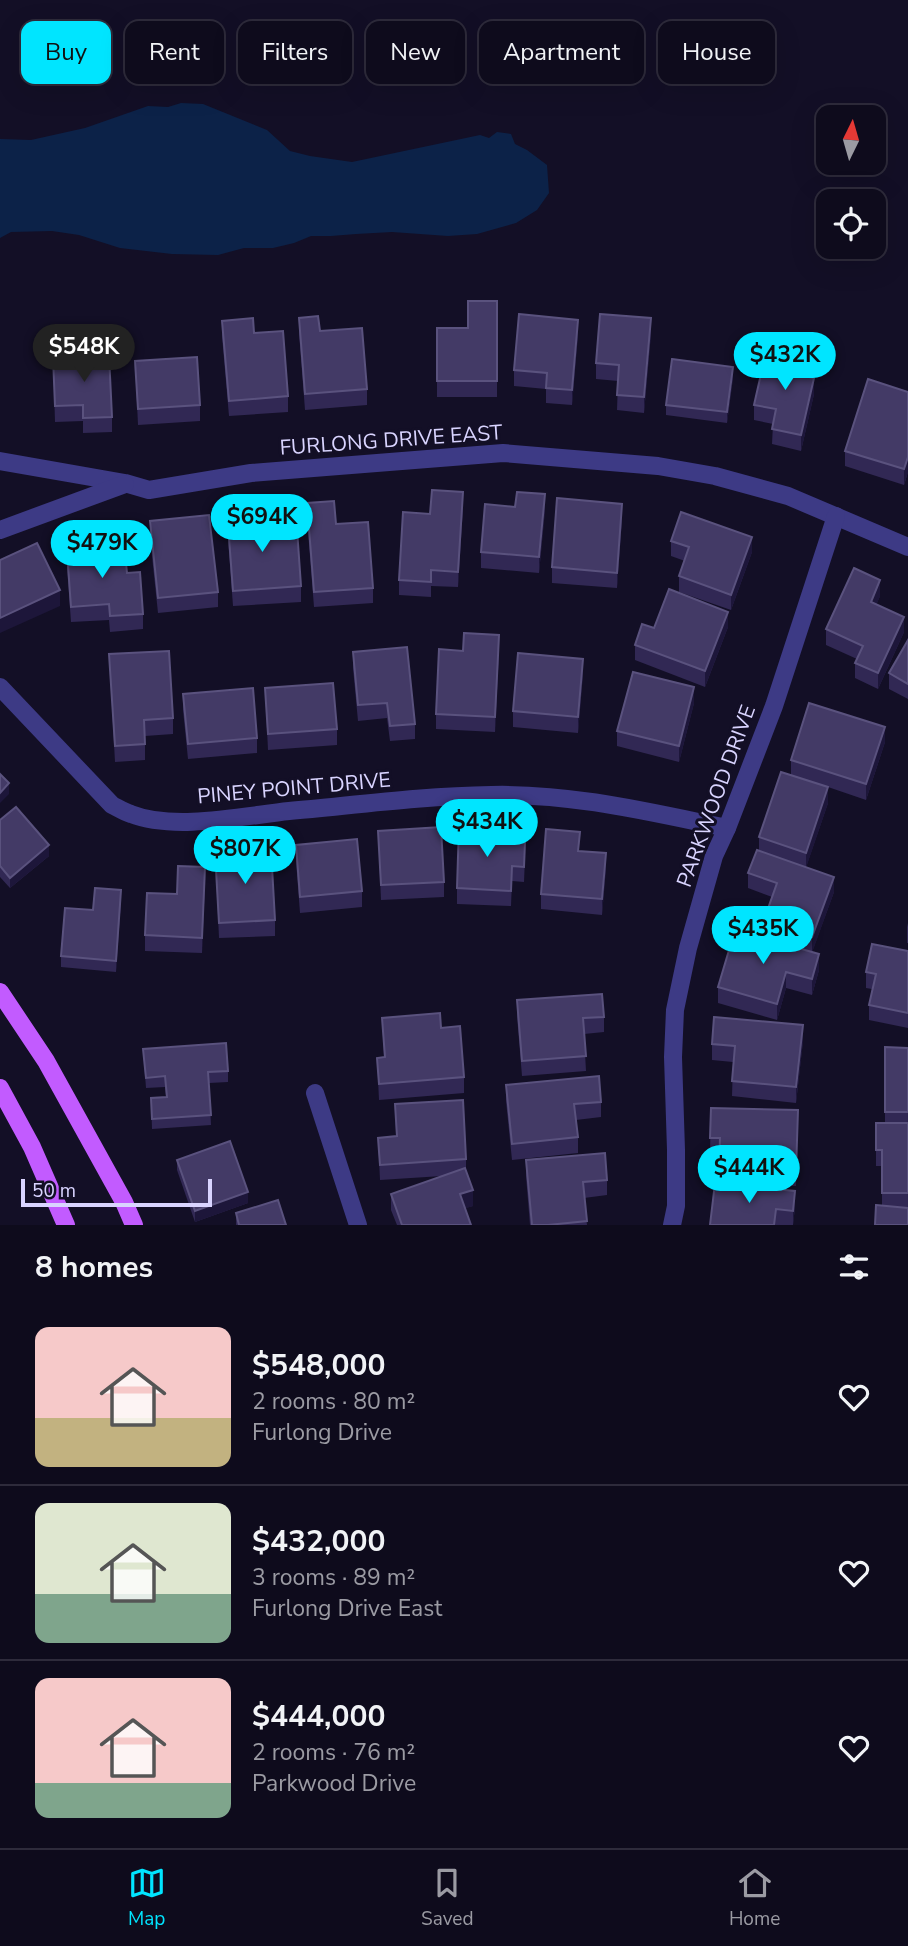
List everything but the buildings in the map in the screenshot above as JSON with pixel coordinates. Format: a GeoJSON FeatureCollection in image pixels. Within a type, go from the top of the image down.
{"type":"FeatureCollection","features":[{"type":"Feature","properties":{"kind":"main road"},"geometry":{"type":"LineString","coordinates":[[0,992],[46,1062],[124,1202],[134,1225]]}},
{"type":"Feature","properties":{"kind":"main road"},"geometry":{"type":"LineString","coordinates":[[0,1088],[32,1147],[66,1225]]}},
{"type":"Feature","properties":{"kind":"street","name":"FURLONG DRIVE EAST"},"geometry":{"type":"LineString","coordinates":[[0,530],[125,483],[149,490],[251,474],[503,453],[658,466],[715,476],[789,496],[908,547]]}},
{"type":"Feature","properties":{"kind":"street"},"geometry":{"type":"LineString","coordinates":[[0,461],[125,483]]}},
{"type":"Feature","properties":{"kind":"street","name":"PARKWOOD DRIVE"},"geometry":{"type":"LineString","coordinates":[[672,1225],[676,1206],[673,1057],[675,1010],[688,948],[710,869],[774,706],[836,516]]}},
{"type":"Feature","properties":{"kind":"street","name":"PINEY POINT DRIVE"},"geometry":{"type":"LineString","coordinates":[[0,687],[112,805],[132,815],[160,821],[199,821],[491,795],[547,796],[618,806],[727,828]]}},
{"type":"Feature","properties":{"kind":"street"},"geometry":{"type":"LineString","coordinates":[[315,1093],[358,1225]]}},
{"type":"Feature","properties":{"kind":"water"},"geometry":{"type":"Polygon","coordinates":[[[181,103],[203,104],[267,130],[290,151],[352,162],[480,135],[489,138],[497,132],[511,134],[515,144],[547,165],[549,193],[537,210],[516,223],[477,234],[448,236],[392,232],[311,236],[273,248],[244,248],[218,255],[172,254],[120,248],[79,235],[52,231],[11,232],[0,238],[0,139],[31,140],[85,128],[148,106],[168,107],[181,103]]]}}]}
